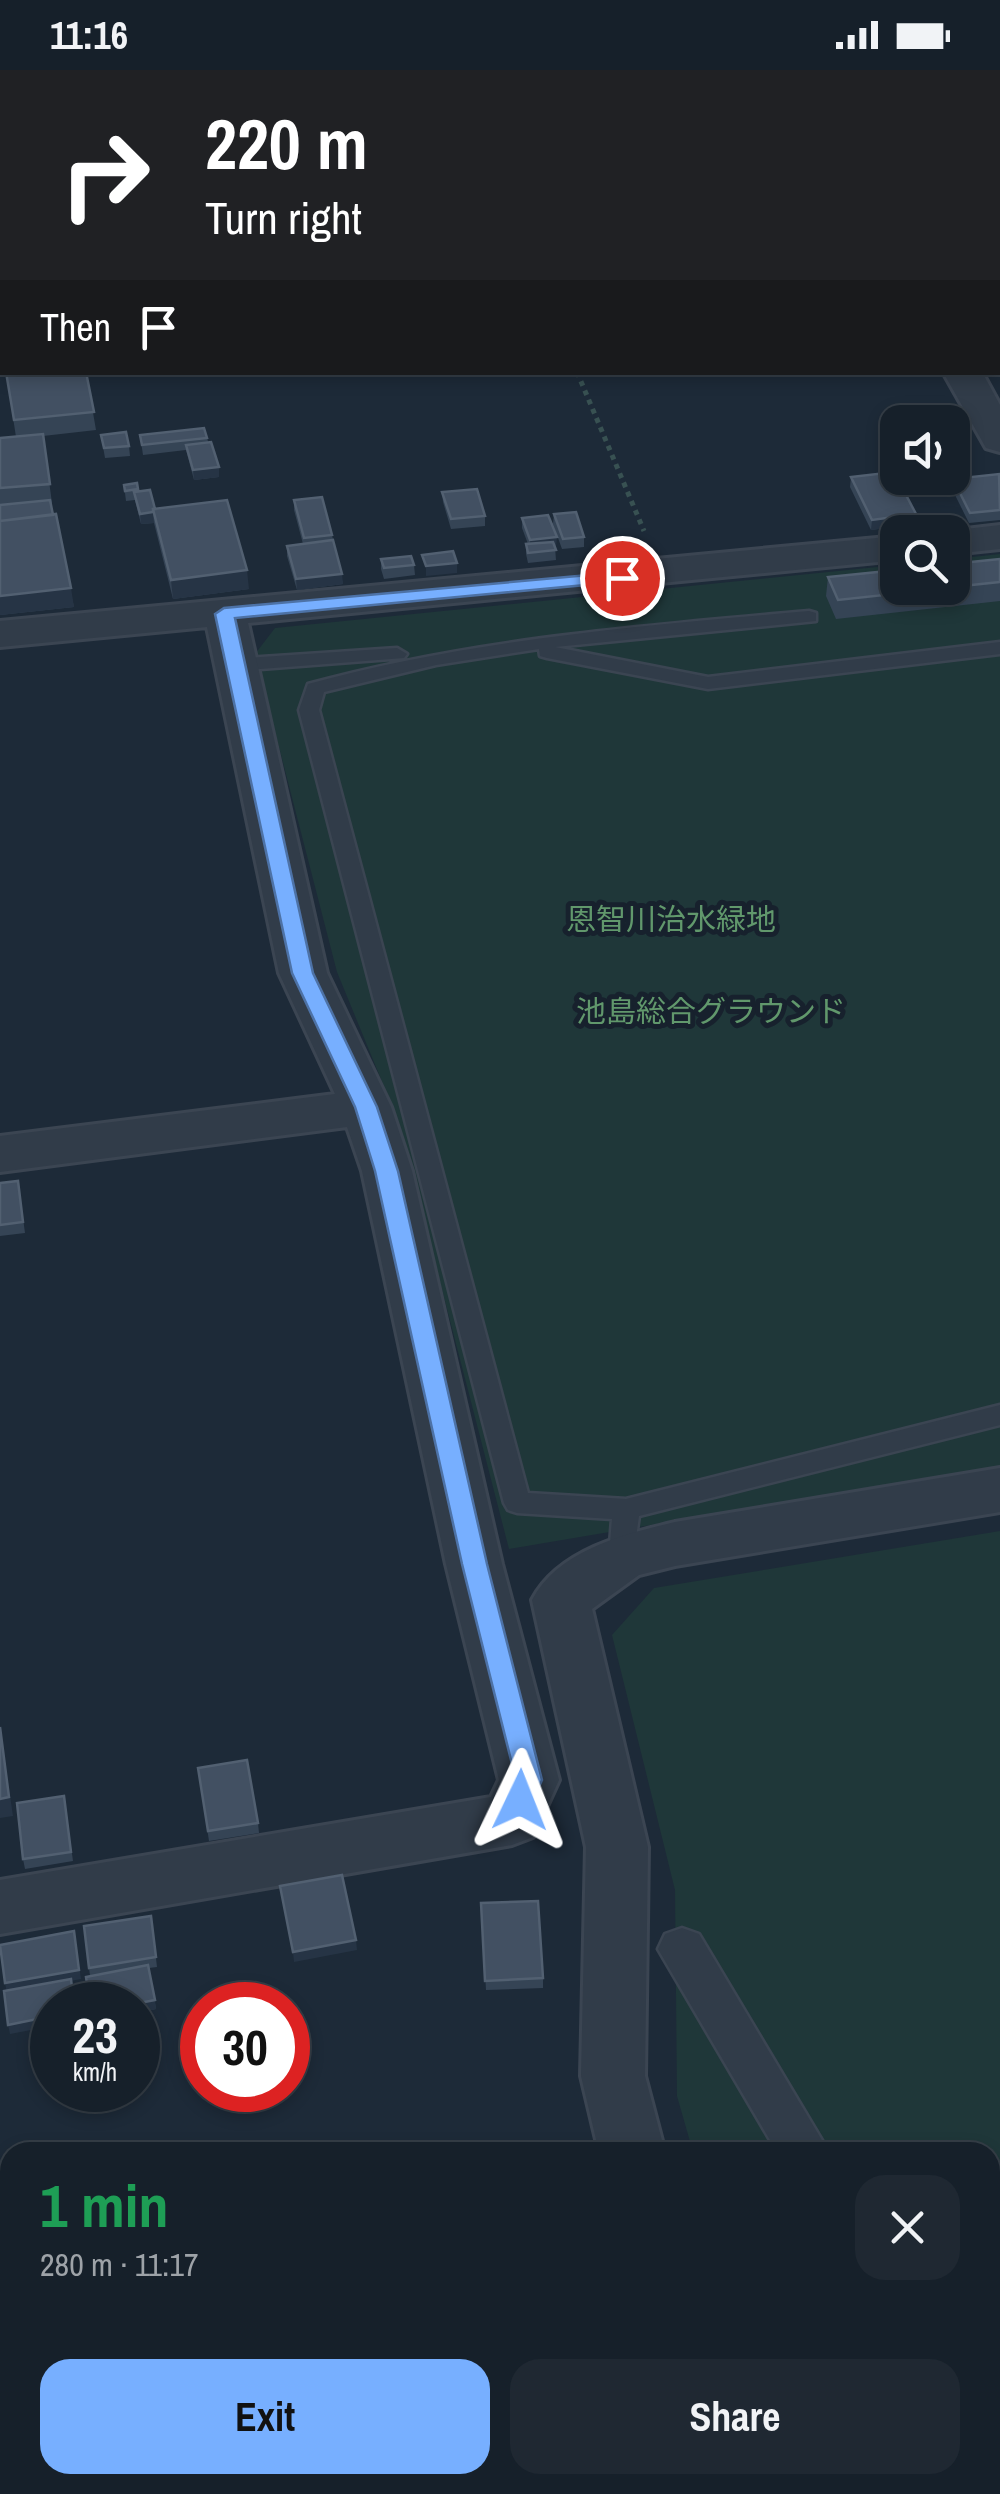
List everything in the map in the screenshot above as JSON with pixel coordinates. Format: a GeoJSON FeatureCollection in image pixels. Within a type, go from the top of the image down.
{"type":"FeatureCollection","features":[{"type":"Feature","properties":{"kind":"street"},"geometry":{"type":"LineString","coordinates":[[964,375],[1000,440]]}},
{"type":"Feature","properties":{"kind":"street"},"geometry":{"type":"LineString","coordinates":[[970,540],[1000,537]]}},
{"type":"Feature","properties":{"kind":"street"},"geometry":{"type":"LineString","coordinates":[[0,634],[229,640],[662,574],[880,550]]}},
{"type":"Feature","properties":{"kind":"street"},"geometry":{"type":"LineString","coordinates":[[0,1907],[512,1820],[529,1780],[474,1564],[386,1171],[366,1107],[302,973],[229,640]]}},
{"type":"Feature","properties":{"kind":"street"},"geometry":{"type":"LineString","coordinates":[[0,1154],[366,1107]]}},
{"type":"Feature","properties":{"kind":"street"},"geometry":{"type":"LineString","coordinates":[[561,1600],[624,1533],[675,1544],[1000,1490]]}},
{"type":"Feature","properties":{"kind":"street"},"geometry":{"type":"LineString","coordinates":[[474,1564],[561,1600]]}},
{"type":"Feature","properties":{"kind":"street"},"geometry":{"type":"LineString","coordinates":[[561,1600],[618,1847],[613,2076],[630,2142]]}},
{"type":"Feature","properties":{"kind":"street"},"geometry":{"type":"LineString","coordinates":[[682,1949],[798,2142]]}},
{"type":"Feature","properties":{"kind":"lane"},"geometry":{"type":"LineString","coordinates":[[809,617],[516,646],[356,676],[315,688],[309,710],[516,1503],[624,1533],[1000,1416]]}},
{"type":"Feature","properties":{"kind":"lane"},"geometry":{"type":"LineString","coordinates":[[229,640],[516,646],[708,683],[1000,648]]}},
{"type":"Feature","properties":{"kind":"path"},"geometry":{"type":"LineString","coordinates":[[579,375],[662,574]]}},
{"type":"Feature","properties":{"kind":"green space","name":"恩智川治水緑地"},"geometry":{"type":"Polygon","coordinates":[[[1000,554],[1000,1466],[509,1549],[399,1123],[337,972],[255,654],[275,628],[880,567],[880,605],[970,605],[970,557],[1000,554]]]}},
{"type":"Feature","properties":{"kind":"green space"},"geometry":{"type":"Polygon","coordinates":[[[1000,1531],[1000,2142],[690,2142],[677,2096],[675,1890],[612,1635],[654,1588],[1000,1531]]]}},
{"type":"Feature","properties":{"kind":"building"},"geometry":{"type":"Polygon","coordinates":[[[6,375],[87,375],[94,412],[14,420],[6,375]]]}},
{"type":"Feature","properties":{"kind":"building"},"geometry":{"type":"Polygon","coordinates":[[[204,428],[207,438],[142,445],[140,435],[204,428]]]}},
{"type":"Feature","properties":{"kind":"building"},"geometry":{"type":"Polygon","coordinates":[[[126,432],[129,446],[104,448],[101,435],[126,432]]]}},
{"type":"Feature","properties":{"kind":"building"},"geometry":{"type":"Polygon","coordinates":[[[43,434],[50,484],[0,488],[0,438],[43,434]]]}},
{"type":"Feature","properties":{"kind":"building"},"geometry":{"type":"Polygon","coordinates":[[[211,442],[219,467],[193,470],[186,445],[211,442]]]}},
{"type":"Feature","properties":{"kind":"building"},"geometry":{"type":"Polygon","coordinates":[[[880,474],[880,495],[906,495],[916,514],[880,515],[880,519],[872,520],[851,477],[880,474]]]}},
{"type":"Feature","properties":{"kind":"building"},"geometry":{"type":"Polygon","coordinates":[[[999,474],[1000,510],[970,513],[961,495],[970,495],[970,477],[999,474]]]}},
{"type":"Feature","properties":{"kind":"building"},"geometry":{"type":"Polygon","coordinates":[[[137,483],[138,489],[125,491],[124,485],[137,483]]]}},
{"type":"Feature","properties":{"kind":"building"},"geometry":{"type":"Polygon","coordinates":[[[477,489],[485,516],[451,519],[442,492],[477,489]]]}},
{"type":"Feature","properties":{"kind":"building"},"geometry":{"type":"Polygon","coordinates":[[[150,490],[155,509],[140,514],[134,492],[150,490]]]}},
{"type":"Feature","properties":{"kind":"building"},"geometry":{"type":"Polygon","coordinates":[[[322,497],[332,535],[304,538],[294,500],[322,497]]]}},
{"type":"Feature","properties":{"kind":"building"},"geometry":{"type":"Polygon","coordinates":[[[50,500],[53,515],[0,521],[0,505],[50,500]]]}},
{"type":"Feature","properties":{"kind":"building"},"geometry":{"type":"Polygon","coordinates":[[[227,500],[247,570],[171,580],[153,509],[227,500]]]}},
{"type":"Feature","properties":{"kind":"building"},"geometry":{"type":"Polygon","coordinates":[[[576,512],[584,537],[563,539],[554,514],[576,512]]]}},
{"type":"Feature","properties":{"kind":"building"},"geometry":{"type":"Polygon","coordinates":[[[56,514],[71,588],[0,596],[0,521],[56,514]]]}},
{"type":"Feature","properties":{"kind":"building"},"geometry":{"type":"Polygon","coordinates":[[[548,515],[557,537],[530,540],[522,518],[548,515]]]}},
{"type":"Feature","properties":{"kind":"building"},"geometry":{"type":"Polygon","coordinates":[[[333,540],[342,574],[296,579],[287,546],[333,540]]]}},
{"type":"Feature","properties":{"kind":"building"},"geometry":{"type":"Polygon","coordinates":[[[553,542],[556,550],[528,553],[526,544],[553,542]]]}},
{"type":"Feature","properties":{"kind":"building"},"geometry":{"type":"Polygon","coordinates":[[[453,551],[457,563],[426,566],[422,555],[453,551]]]}},
{"type":"Feature","properties":{"kind":"building"},"geometry":{"type":"Polygon","coordinates":[[[411,556],[414,565],[384,568],[381,559],[411,556]]]}},
{"type":"Feature","properties":{"kind":"building"},"geometry":{"type":"Polygon","coordinates":[[[1000,559],[1000,582],[970,585],[970,562],[1000,559]]]}},
{"type":"Feature","properties":{"kind":"building"},"geometry":{"type":"Polygon","coordinates":[[[880,572],[880,595],[838,600],[828,577],[880,572]]]}},
{"type":"Feature","properties":{"kind":"building"},"geometry":{"type":"Polygon","coordinates":[[[18,1181],[23,1222],[0,1225],[0,1183],[18,1181]]]}},
{"type":"Feature","properties":{"kind":"building"},"geometry":{"type":"Polygon","coordinates":[[[0,1727],[9,1797],[0,1799],[0,1727]]]}},
{"type":"Feature","properties":{"kind":"building"},"geometry":{"type":"Polygon","coordinates":[[[247,1760],[258,1823],[208,1831],[198,1768],[247,1760]]]}},
{"type":"Feature","properties":{"kind":"building"},"geometry":{"type":"Polygon","coordinates":[[[64,1796],[71,1852],[23,1859],[17,1803],[64,1796]]]}},
{"type":"Feature","properties":{"kind":"building"},"geometry":{"type":"Polygon","coordinates":[[[342,1875],[356,1940],[293,1952],[280,1886],[342,1875]]]}},
{"type":"Feature","properties":{"kind":"building"},"geometry":{"type":"Polygon","coordinates":[[[538,1901],[543,1978],[485,1981],[481,1903],[538,1901]]]}},
{"type":"Feature","properties":{"kind":"building"},"geometry":{"type":"Polygon","coordinates":[[[151,1916],[156,1957],[89,1968],[84,1926],[151,1916]]]}},
{"type":"Feature","properties":{"kind":"building"},"geometry":{"type":"Polygon","coordinates":[[[74,1931],[79,1970],[5,1983],[0,1945],[74,1931]]]}},
{"type":"Feature","properties":{"kind":"building"},"geometry":{"type":"Polygon","coordinates":[[[148,1965],[151,1982],[87,1982],[86,1977],[148,1965]]]}},
{"type":"Feature","properties":{"kind":"building"},"geometry":{"type":"Polygon","coordinates":[[[30,1986],[30,2020],[8,2025],[4,1991],[30,1986]]]}},
{"type":"Feature","properties":{"kind":"route"},"geometry":{"type":"LineString","coordinates":[[520,1800],[529,1780],[474,1564],[386,1171],[366,1107],[302,973],[224,614],[622,578]]}},
{"type":"Feature","properties":{"kind":"park label","name":"池島総合グラウンド"},"geometry":{"type":"Point","coordinates":[711,1012]}}]}
